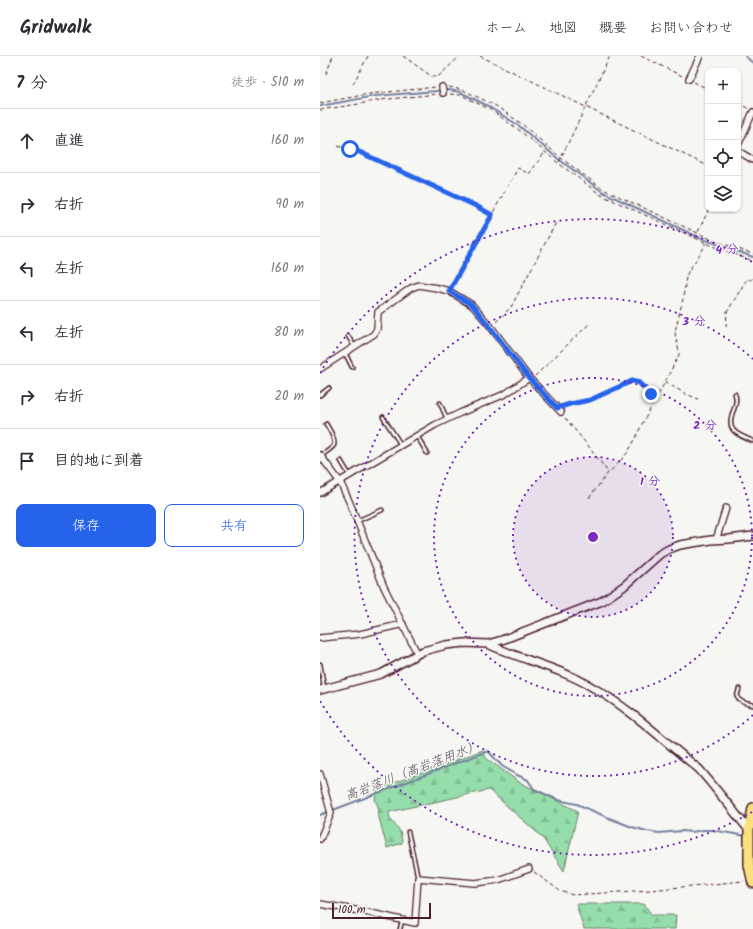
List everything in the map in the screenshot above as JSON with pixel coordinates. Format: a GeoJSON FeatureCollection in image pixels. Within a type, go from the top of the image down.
{"type":"FeatureCollection","features":[{"type":"Feature","properties":{"kind":"main road"},"geometry":{"type":"LineString","coordinates":[[753,808],[749,830],[749,865],[753,882]]}},
{"type":"Feature","properties":{"kind":"street"},"geometry":{"type":"LineString","coordinates":[[689,79],[700,56]]}},
{"type":"Feature","properties":{"kind":"street"},"geometry":{"type":"LineString","coordinates":[[442,87],[443,94]]}},
{"type":"Feature","properties":{"kind":"street"},"geometry":{"type":"LineString","coordinates":[[740,140],[753,111]]}},
{"type":"Feature","properties":{"kind":"street"},"geometry":{"type":"LineString","coordinates":[[741,153],[753,160]]}},
{"type":"Feature","properties":{"kind":"street"},"geometry":{"type":"LineString","coordinates":[[321,367],[374,334],[377,329],[378,312],[411,288],[419,285],[437,288],[449,291],[472,305],[530,379],[559,410]]}},
{"type":"Feature","properties":{"kind":"street"},"geometry":{"type":"LineString","coordinates":[[320,493],[435,425],[506,394],[530,379]]}},
{"type":"Feature","properties":{"kind":"street"},"geometry":{"type":"LineString","coordinates":[[320,456],[340,482],[384,587],[417,654]]}},
{"type":"Feature","properties":{"kind":"street"},"geometry":{"type":"LineString","coordinates":[[716,540],[726,508]]}},
{"type":"Feature","properties":{"kind":"street"},"geometry":{"type":"LineString","coordinates":[[322,690],[381,674],[423,651],[446,645],[464,643],[488,644],[502,640],[602,601],[624,586],[660,554],[680,545],[753,536]]}},
{"type":"Feature","properties":{"kind":"street"},"geometry":{"type":"LineString","coordinates":[[320,638],[360,634],[403,624]]}},
{"type":"Feature","properties":{"kind":"street"},"geometry":{"type":"LineString","coordinates":[[488,644],[564,673],[592,687],[621,705],[698,769],[749,830]]}},
{"type":"Feature","properties":{"kind":"street"},"geometry":{"type":"LineString","coordinates":[[320,774],[331,813],[320,839]]}},
{"type":"Feature","properties":{"kind":"street"},"geometry":{"type":"LineString","coordinates":[[320,904],[415,923],[418,878],[475,883],[498,880],[529,868]]}},
{"type":"Feature","properties":{"kind":"lane"},"geometry":{"type":"LineString","coordinates":[[348,336],[355,347]]}},
{"type":"Feature","properties":{"kind":"lane"},"geometry":{"type":"LineString","coordinates":[[345,353],[352,367]]}},
{"type":"Feature","properties":{"kind":"lane"},"geometry":{"type":"LineString","coordinates":[[320,394],[329,388]]}},
{"type":"Feature","properties":{"kind":"lane"},"geometry":{"type":"LineString","coordinates":[[735,394],[737,402],[731,416],[731,429],[753,441]]}},
{"type":"Feature","properties":{"kind":"lane"},"geometry":{"type":"LineString","coordinates":[[440,403],[447,419]]}},
{"type":"Feature","properties":{"kind":"lane"},"geometry":{"type":"LineString","coordinates":[[383,417],[401,445]]}},
{"type":"Feature","properties":{"kind":"lane"},"geometry":{"type":"LineString","coordinates":[[320,456],[333,447],[334,443],[326,424]]}},
{"type":"Feature","properties":{"kind":"lane"},"geometry":{"type":"LineString","coordinates":[[417,436],[427,453]]}},
{"type":"Feature","properties":{"kind":"lane"},"geometry":{"type":"LineString","coordinates":[[340,461],[350,476]]}},
{"type":"Feature","properties":{"kind":"lane"},"geometry":{"type":"LineString","coordinates":[[357,521],[382,510]]}},
{"type":"Feature","properties":{"kind":"lane"},"geometry":{"type":"LineString","coordinates":[[320,664],[322,690]]}},
{"type":"Feature","properties":{"kind":"lane"},"geometry":{"type":"LineString","coordinates":[[739,689],[737,697],[740,701],[753,705]]}},
{"type":"Feature","properties":{"kind":"lane"},"geometry":{"type":"LineString","coordinates":[[408,832],[418,878]]}},
{"type":"Feature","properties":{"kind":"lane"},"geometry":{"type":"LineString","coordinates":[[400,929],[402,920]]}},
{"type":"Feature","properties":{"kind":"path"},"geometry":{"type":"LineString","coordinates":[[326,74],[333,56]]}},
{"type":"Feature","properties":{"kind":"path"},"geometry":{"type":"LineString","coordinates":[[353,84],[368,56]]}},
{"type":"Feature","properties":{"kind":"path"},"geometry":{"type":"LineString","coordinates":[[403,56],[431,76],[436,77],[439,76],[460,56]]}},
{"type":"Feature","properties":{"kind":"path"},"geometry":{"type":"LineString","coordinates":[[480,56],[705,165]]}},
{"type":"Feature","properties":{"kind":"path"},"geometry":{"type":"LineString","coordinates":[[558,163],[610,56]]}},
{"type":"Feature","properties":{"kind":"path"},"geometry":{"type":"LineString","coordinates":[[641,56],[705,87]]}},
{"type":"Feature","properties":{"kind":"path"},"geometry":{"type":"LineString","coordinates":[[320,103],[369,94],[442,87],[463,90],[496,106],[522,124],[561,158],[603,190],[697,233],[753,254]]}},
{"type":"Feature","properties":{"kind":"path"},"geometry":{"type":"LineString","coordinates":[[320,110],[380,100],[443,94],[461,95],[492,110],[519,130],[558,163],[601,195],[705,243],[753,261]]}},
{"type":"Feature","properties":{"kind":"path"},"geometry":{"type":"LineString","coordinates":[[740,104],[753,111]]}},
{"type":"Feature","properties":{"kind":"path"},"geometry":{"type":"LineString","coordinates":[[338,146],[355,150],[476,206],[492,215]]}},
{"type":"Feature","properties":{"kind":"path"},"geometry":{"type":"LineString","coordinates":[[449,291],[518,168],[529,174],[545,152]]}},
{"type":"Feature","properties":{"kind":"path"},"geometry":{"type":"LineString","coordinates":[[695,238],[708,212]]}},
{"type":"Feature","properties":{"kind":"path"},"geometry":{"type":"LineString","coordinates":[[490,327],[511,307],[557,221]]}},
{"type":"Feature","properties":{"kind":"path"},"geometry":{"type":"LineString","coordinates":[[589,498],[608,473],[628,452],[679,353],[675,331],[683,299],[686,277],[705,246],[705,243]]}},
{"type":"Feature","properties":{"kind":"path"},"geometry":{"type":"LineString","coordinates":[[726,327],[727,312],[747,279],[750,280],[753,278]]}},
{"type":"Feature","properties":{"kind":"path"},"geometry":{"type":"LineString","coordinates":[[530,379],[589,324]]}},
{"type":"Feature","properties":{"kind":"path"},"geometry":{"type":"LineString","coordinates":[[608,473],[559,410],[570,404],[590,400],[632,381],[638,382],[651,394],[657,397]]}},
{"type":"Feature","properties":{"kind":"path"},"geometry":{"type":"LineString","coordinates":[[665,382],[698,399]]}},
{"type":"Feature","properties":{"kind":"path"},"geometry":{"type":"LineString","coordinates":[[529,868],[560,891],[573,894],[753,882]]}},
{"type":"Feature","properties":{"kind":"green space"},"geometry":{"type":"Polygon","coordinates":[[[483,750],[486,758],[519,782],[578,811],[564,871],[542,837],[489,790],[389,812],[391,820],[400,832],[402,843],[387,848],[378,814],[379,810],[375,799],[377,789],[483,750]]]}},
{"type":"Feature","properties":{"kind":"green space"},"geometry":{"type":"Polygon","coordinates":[[[576,904],[644,904],[652,915],[676,915],[675,929],[584,929],[576,904]]]}},
{"type":"Feature","properties":{"kind":"waterway"},"geometry":{"type":"LineString","coordinates":[[745,56],[753,63]]}},
{"type":"Feature","properties":{"kind":"waterway"},"geometry":{"type":"LineString","coordinates":[[320,106],[375,96],[449,90],[460,92],[486,105],[518,125],[557,158],[603,192],[700,238],[753,257]]}},
{"type":"Feature","properties":{"kind":"waterway","name":"高岩落川（高岩落用水）"},"geometry":{"type":"LineString","coordinates":[[320,815],[488,751],[502,766],[528,780],[534,789],[558,800],[577,804],[632,827],[659,833],[712,830],[746,836]]}},
{"type":"Feature","properties":{"kind":"route"},"geometry":{"type":"LineString","coordinates":[[350,149],[476,206],[492,215],[449,291],[472,305],[529,378],[557,408],[590,400],[632,381],[638,382],[651,394]]}}]}
